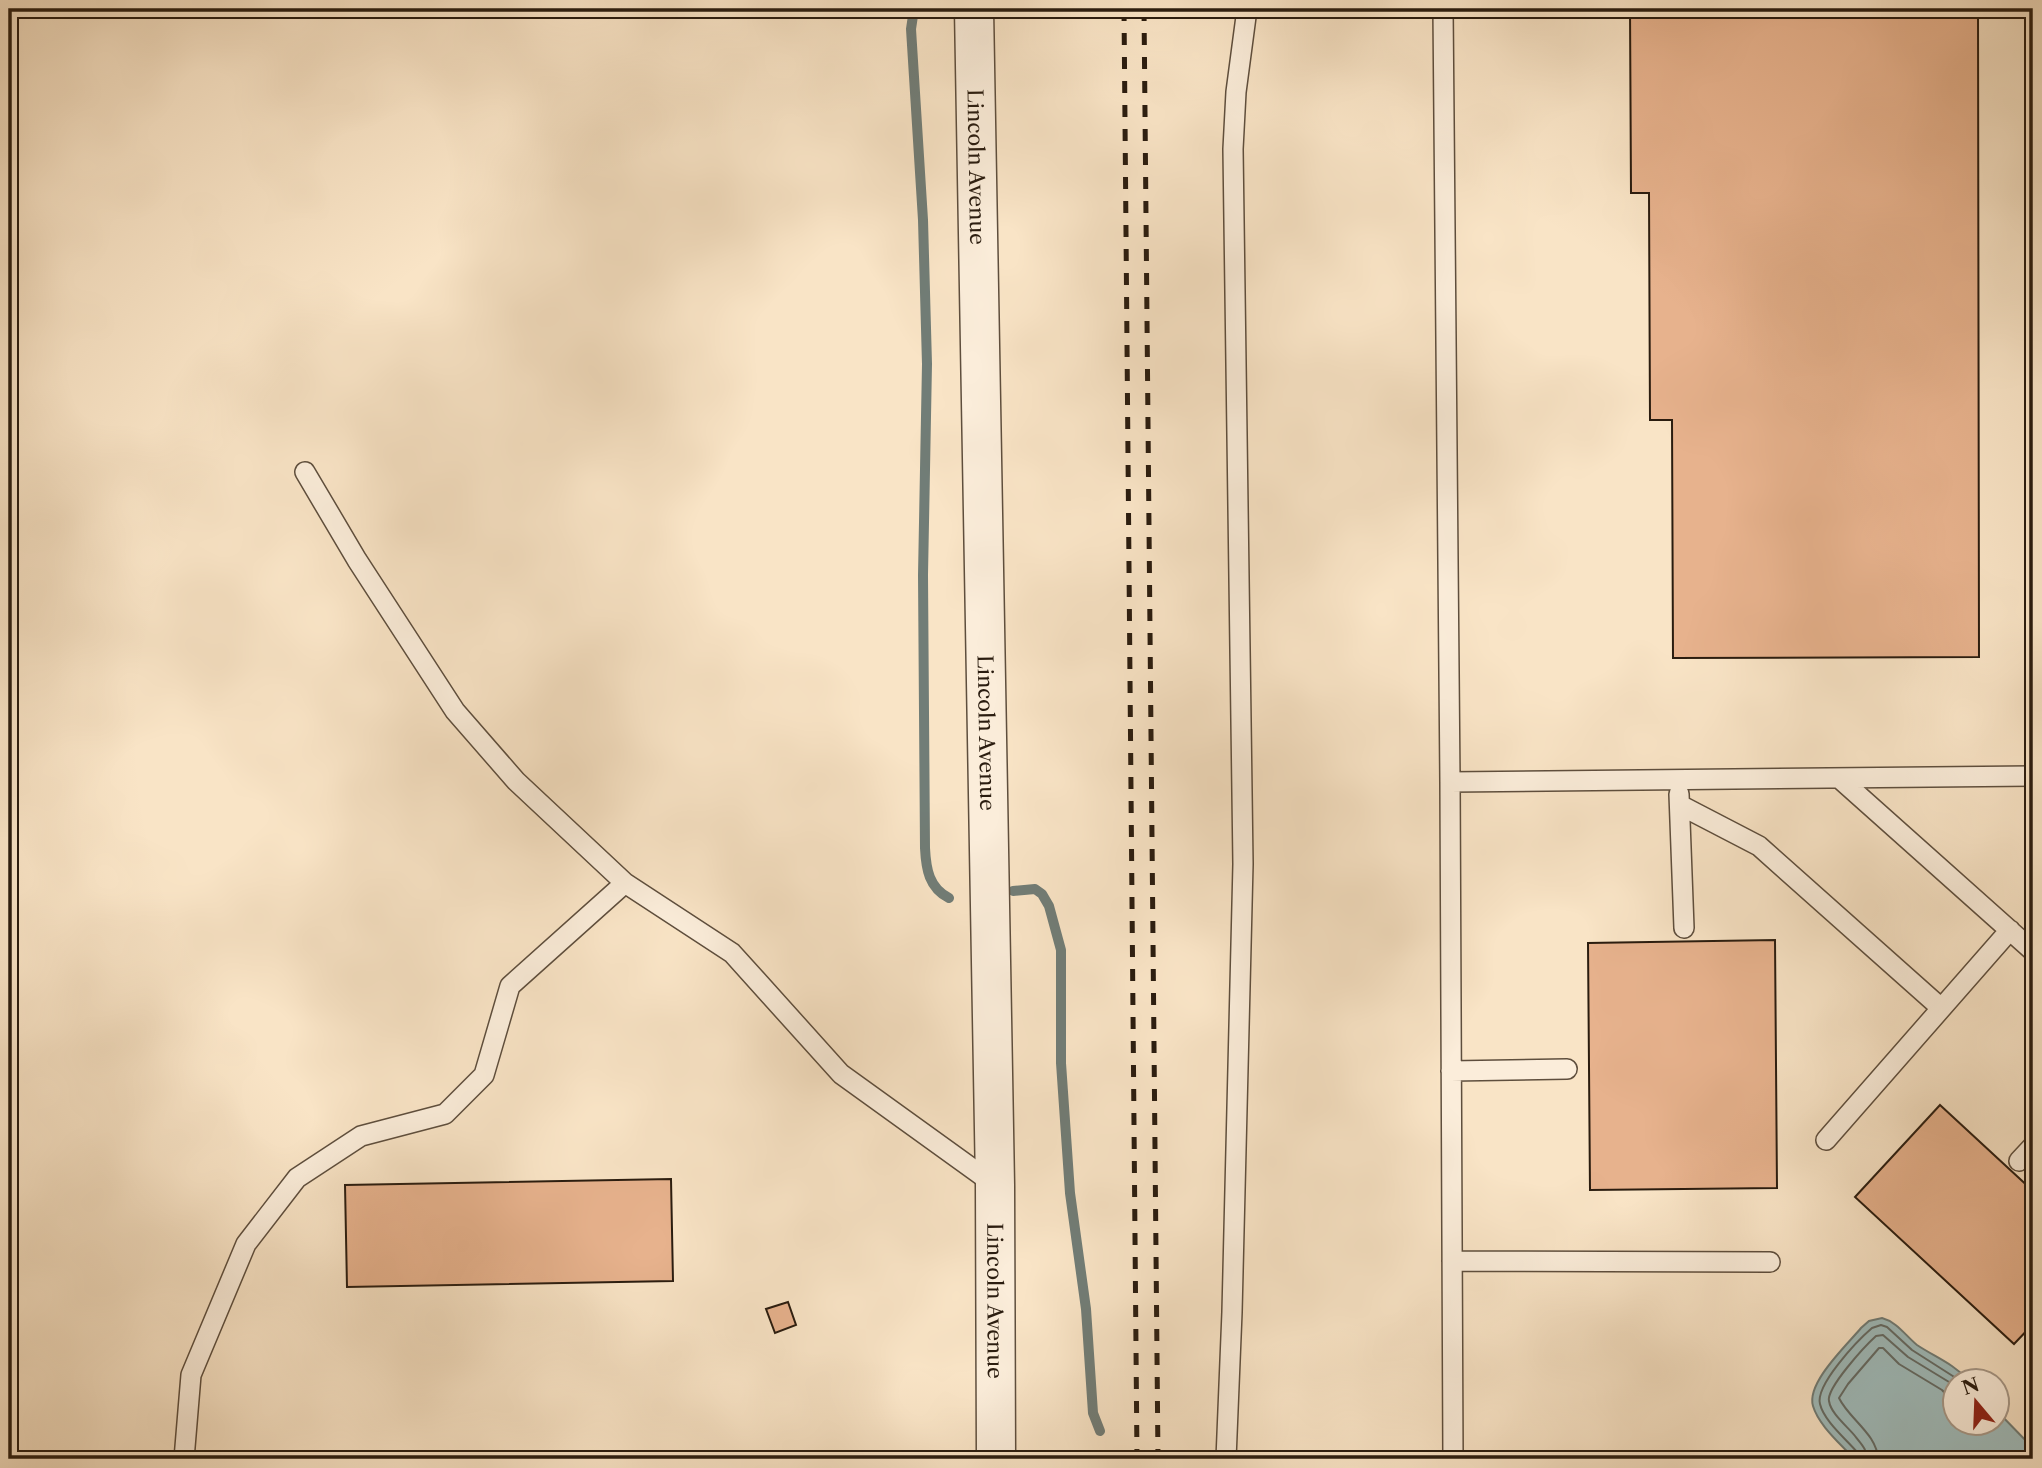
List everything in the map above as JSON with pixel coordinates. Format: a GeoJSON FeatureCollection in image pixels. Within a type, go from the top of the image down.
{"type":"FeatureCollection","features":[{"type":"Feature","properties":{"kind":"street","name":"Lincoln Avenue"},"geometry":{"type":"LineString","coordinates":[[974,9],[995,1185],[996,1459]]}},
{"type":"Feature","properties":{"kind":"lane"},"geometry":{"type":"LineString","coordinates":[[1226,1459],[1243,864],[1233,149],[1236,92],[1247,9]]}},
{"type":"Feature","properties":{"kind":"lane"},"geometry":{"type":"LineString","coordinates":[[1443,9],[1453,1459]]}},
{"type":"Feature","properties":{"kind":"lane"},"geometry":{"type":"LineString","coordinates":[[304,471],[357,560],[455,711],[516,781],[625,883],[732,953],[841,1074],[995,1185]]}},
{"type":"Feature","properties":{"kind":"lane"},"geometry":{"type":"LineString","coordinates":[[1450,782],[2033,776]]}},
{"type":"Feature","properties":{"kind":"lane"},"geometry":{"type":"LineString","coordinates":[[1839,778],[2033,951]]}},
{"type":"Feature","properties":{"kind":"lane"},"geometry":{"type":"LineString","coordinates":[[1679,779],[1684,928]]}},
{"type":"Feature","properties":{"kind":"lane"},"geometry":{"type":"LineString","coordinates":[[1680,805],[1759,846],[1941,1008]]}},
{"type":"Feature","properties":{"kind":"lane"},"geometry":{"type":"LineString","coordinates":[[184,1459],[191,1376],[246,1244],[297,1178],[361,1136],[445,1114],[484,1075],[510,986],[625,883]]}},
{"type":"Feature","properties":{"kind":"lane"},"geometry":{"type":"LineString","coordinates":[[1826,1140],[2010,930]]}},
{"type":"Feature","properties":{"kind":"lane"},"geometry":{"type":"LineString","coordinates":[[1451,1070],[1567,1069]]}},
{"type":"Feature","properties":{"kind":"lane"},"geometry":{"type":"LineString","coordinates":[[2020,1161],[2033,1146]]}},
{"type":"Feature","properties":{"kind":"lane"},"geometry":{"type":"LineString","coordinates":[[1452,1261],[1770,1262]]}},
{"type":"Feature","properties":{"kind":"water"},"geometry":{"type":"Polygon","coordinates":[[[1882,1318],[1887,1320],[1917,1345],[1951,1366],[1940,1366],[1940,1436],[2010,1436],[2010,1424],[2033,1448],[2033,1459],[1854,1459],[1820,1421],[1812,1397],[1821,1376],[1869,1321],[1882,1318]]]}},
{"type":"Feature","properties":{"kind":"building"},"geometry":{"type":"Polygon","coordinates":[[[1630,9],[1978,9],[1979,657],[1673,658],[1672,420],[1650,420],[1649,193],[1631,193],[1630,9]]]}},
{"type":"Feature","properties":{"kind":"building"},"geometry":{"type":"Polygon","coordinates":[[[1775,940],[1777,1188],[1590,1190],[1588,943],[1775,940]]]}},
{"type":"Feature","properties":{"kind":"building"},"geometry":{"type":"Polygon","coordinates":[[[1940,1105],[2033,1191],[2033,1324],[2014,1344],[1855,1197],[1940,1105]]]}},
{"type":"Feature","properties":{"kind":"building"},"geometry":{"type":"Polygon","coordinates":[[[671,1179],[673,1281],[347,1287],[345,1185],[671,1179]]]}},
{"type":"Feature","properties":{"kind":"building"},"geometry":{"type":"Polygon","coordinates":[[[788,1302],[796,1325],[775,1333],[766,1309],[788,1302]]]}},
{"type":"Feature","properties":{"kind":"waterway"},"geometry":{"type":"LineString","coordinates":[[914,9],[911,29],[923,220],[927,364],[923,575],[925,848],[930,877],[937,889],[949,898]]}},
{"type":"Feature","properties":{"kind":"waterway"},"geometry":{"type":"LineString","coordinates":[[1013,891],[1035,889],[1042,894],[1049,906],[1061,950],[1061,1063],[1070,1193],[1086,1309],[1093,1413],[1100,1431]]}},
{"type":"Feature","properties":{"kind":"railway"},"geometry":{"type":"LineString","coordinates":[[1124,9],[1137,1459]]}},
{"type":"Feature","properties":{"kind":"railway"},"geometry":{"type":"LineString","coordinates":[[1144,9],[1158,1459]]}}]}
